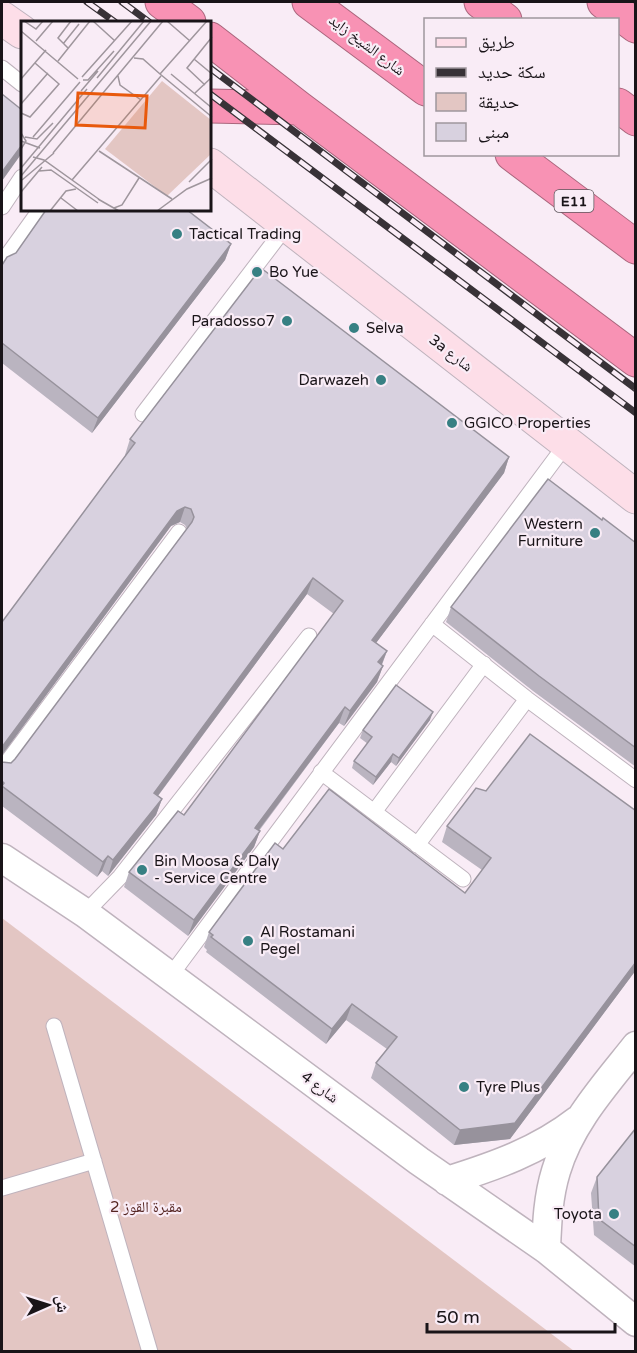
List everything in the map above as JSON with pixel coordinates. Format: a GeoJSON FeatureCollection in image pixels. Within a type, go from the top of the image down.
{"type":"FeatureCollection","features":[{"type":"Feature","properties":{"kind":"highway"},"geometry":{"type":"LineString","coordinates":[[162,2],[188,21]]}},
{"type":"Feature","properties":{"kind":"highway","name":"شارع الشيخ زايد"},"geometry":{"type":"LineString","coordinates":[[309,2],[424,88]]}},
{"type":"Feature","properties":{"kind":"highway"},"geometry":{"type":"LineString","coordinates":[[481,2],[502,18]]}},
{"type":"Feature","properties":{"kind":"highway"},"geometry":{"type":"LineString","coordinates":[[604,2],[636,26]]}},
{"type":"Feature","properties":{"kind":"highway"},"geometry":{"type":"LineString","coordinates":[[212,41],[636,360]]}},
{"type":"Feature","properties":{"kind":"highway"},"geometry":{"type":"LineString","coordinates":[[212,106],[299,108]]}},
{"type":"Feature","properties":{"kind":"highway"},"geometry":{"type":"LineString","coordinates":[[619,106],[636,119]]}},
{"type":"Feature","properties":{"kind":"highway","name":"E11"},"geometry":{"type":"LineString","coordinates":[[515,156],[636,247]]}},
{"type":"Feature","properties":{"kind":"street"},"geometry":{"type":"LineString","coordinates":[[2,18],[21,31]]}},
{"type":"Feature","properties":{"kind":"street","name":"3a شارع"},"geometry":{"type":"LineString","coordinates":[[212,167],[636,497]]}},
{"type":"Feature","properties":{"kind":"street","name":"شارع 4"},"geometry":{"type":"LineString","coordinates":[[2,858],[85,913],[447,1181],[546,1249],[636,1322]]}},
{"type":"Feature","properties":{"kind":"street"},"geometry":{"type":"LineString","coordinates":[[546,1249],[548,1205],[556,1169],[580,1119],[636,1046]]}},
{"type":"Feature","properties":{"kind":"street"},"geometry":{"type":"LineString","coordinates":[[447,1181],[533,1150],[580,1119]]}},
{"type":"Feature","properties":{"kind":"lane"},"geometry":{"type":"LineString","coordinates":[[2,68],[21,83]]}},
{"type":"Feature","properties":{"kind":"lane"},"geometry":{"type":"LineString","coordinates":[[2,207],[21,178]]}},
{"type":"Feature","properties":{"kind":"lane"},"geometry":{"type":"LineString","coordinates":[[2,263],[38,212]]}},
{"type":"Feature","properties":{"kind":"lane"},"geometry":{"type":"LineString","coordinates":[[143,414],[286,225]]}},
{"type":"Feature","properties":{"kind":"lane"},"geometry":{"type":"LineString","coordinates":[[171,975],[567,443]]}},
{"type":"Feature","properties":{"kind":"lane"},"geometry":{"type":"LineString","coordinates":[[2,769],[178,532]]}},
{"type":"Feature","properties":{"kind":"lane"},"geometry":{"type":"LineString","coordinates":[[432,624],[527,699],[636,780]]}},
{"type":"Feature","properties":{"kind":"lane"},"geometry":{"type":"LineString","coordinates":[[85,913],[120,877],[309,636]]}},
{"type":"Feature","properties":{"kind":"lane"},"geometry":{"type":"LineString","coordinates":[[374,812],[483,664]]}},
{"type":"Feature","properties":{"kind":"lane"},"geometry":{"type":"LineString","coordinates":[[417,845],[527,699]]}},
{"type":"Feature","properties":{"kind":"lane"},"geometry":{"type":"LineString","coordinates":[[321,772],[463,879]]}},
{"type":"Feature","properties":{"kind":"lane"},"geometry":{"type":"LineString","coordinates":[[54,1026],[150,1352]]}},
{"type":"Feature","properties":{"kind":"lane"},"geometry":{"type":"LineString","coordinates":[[2,1188],[94,1161]]}},
{"type":"Feature","properties":{"kind":"green space","name":"مقبرة القوز 2"},"geometry":{"type":"Polygon","coordinates":[[[2,918],[574,1351],[2,1351],[2,918]]]}},
{"type":"Feature","properties":{"kind":"building"},"geometry":{"type":"Polygon","coordinates":[[[2,94],[21,109],[21,146],[2,172],[2,94]]]}},
{"type":"Feature","properties":{"kind":"building"},"geometry":{"type":"Polygon","coordinates":[[[45,212],[190,212],[231,244],[98,418],[2,343],[2,265],[7,257],[16,253],[45,212]]]}},
{"type":"Feature","properties":{"kind":"building"},"geometry":{"type":"Polygon","coordinates":[[[261,268],[509,457],[372,640],[387,651],[378,662],[383,666],[350,711],[345,707],[255,828],[260,831],[194,920],[129,872],[178,811],[184,815],[343,601],[313,578],[154,793],[162,799],[113,860],[108,856],[103,862],[2,786],[4,783],[2,781],[2,762],[11,763],[15,759],[192,522],[194,517],[191,509],[185,507],[177,511],[2,747],[2,622],[135,443],[130,439],[261,268]]]}},
{"type":"Feature","properties":{"kind":"building"},"geometry":{"type":"Polygon","coordinates":[[[548,479],[636,543],[636,748],[451,607],[548,479]]]}},
{"type":"Feature","properties":{"kind":"building"},"geometry":{"type":"Polygon","coordinates":[[[396,685],[433,712],[399,758],[393,754],[376,777],[354,761],[372,737],[363,730],[396,685]]]}},
{"type":"Feature","properties":{"kind":"building"},"geometry":{"type":"Polygon","coordinates":[[[530,734],[636,811],[636,962],[515,1123],[460,1130],[376,1063],[397,1037],[352,1004],[332,1029],[211,937],[213,935],[209,932],[275,843],[283,849],[329,789],[465,893],[491,858],[447,826],[476,788],[486,791],[530,734]]]}},
{"type":"Feature","properties":{"kind":"building","name":"Toyota"},"geometry":{"type":"Polygon","coordinates":[[[636,1128],[636,1247],[599,1219],[597,1177],[636,1128]]]}},
{"type":"Feature","properties":{"kind":"railway"},"geometry":{"type":"LineString","coordinates":[[87,2],[114,21]]}},
{"type":"Feature","properties":{"kind":"railway"},"geometry":{"type":"LineString","coordinates":[[122,2],[148,21]]}},
{"type":"Feature","properties":{"kind":"railway"},"geometry":{"type":"LineString","coordinates":[[212,70],[636,389]]}},
{"type":"Feature","properties":{"kind":"railway"},"geometry":{"type":"LineString","coordinates":[[212,95],[636,413]]}},
{"type":"Feature","properties":{"kind":"place","name":"Tactical Trading"},"geometry":{"type":"Point","coordinates":[177,234]}},
{"type":"Feature","properties":{"kind":"place","name":"Bo Yue"},"geometry":{"type":"Point","coordinates":[257,272]}},
{"type":"Feature","properties":{"kind":"place","name":"Paradosso7"},"geometry":{"type":"Point","coordinates":[287,321]}},
{"type":"Feature","properties":{"kind":"place","name":"Selva"},"geometry":{"type":"Point","coordinates":[354,328]}},
{"type":"Feature","properties":{"kind":"place","name":"Darwazeh"},"geometry":{"type":"Point","coordinates":[381,380]}},
{"type":"Feature","properties":{"kind":"place","name":"GGICO Properties"},"geometry":{"type":"Point","coordinates":[452,423]}},
{"type":"Feature","properties":{"kind":"place","name":"Western Furniture"},"geometry":{"type":"Point","coordinates":[595,533]}},
{"type":"Feature","properties":{"kind":"place","name":"Bin Moosa & Daly - Service Centre"},"geometry":{"type":"Point","coordinates":[142,870]}},
{"type":"Feature","properties":{"kind":"place","name":"Al Rostamani Pegel"},"geometry":{"type":"Point","coordinates":[248,941]}},
{"type":"Feature","properties":{"kind":"place","name":"Tyre Plus"},"geometry":{"type":"Point","coordinates":[464,1087]}},
{"type":"Feature","properties":{"kind":"place","name":"Toyota"},"geometry":{"type":"Point","coordinates":[614,1214]}}]}
